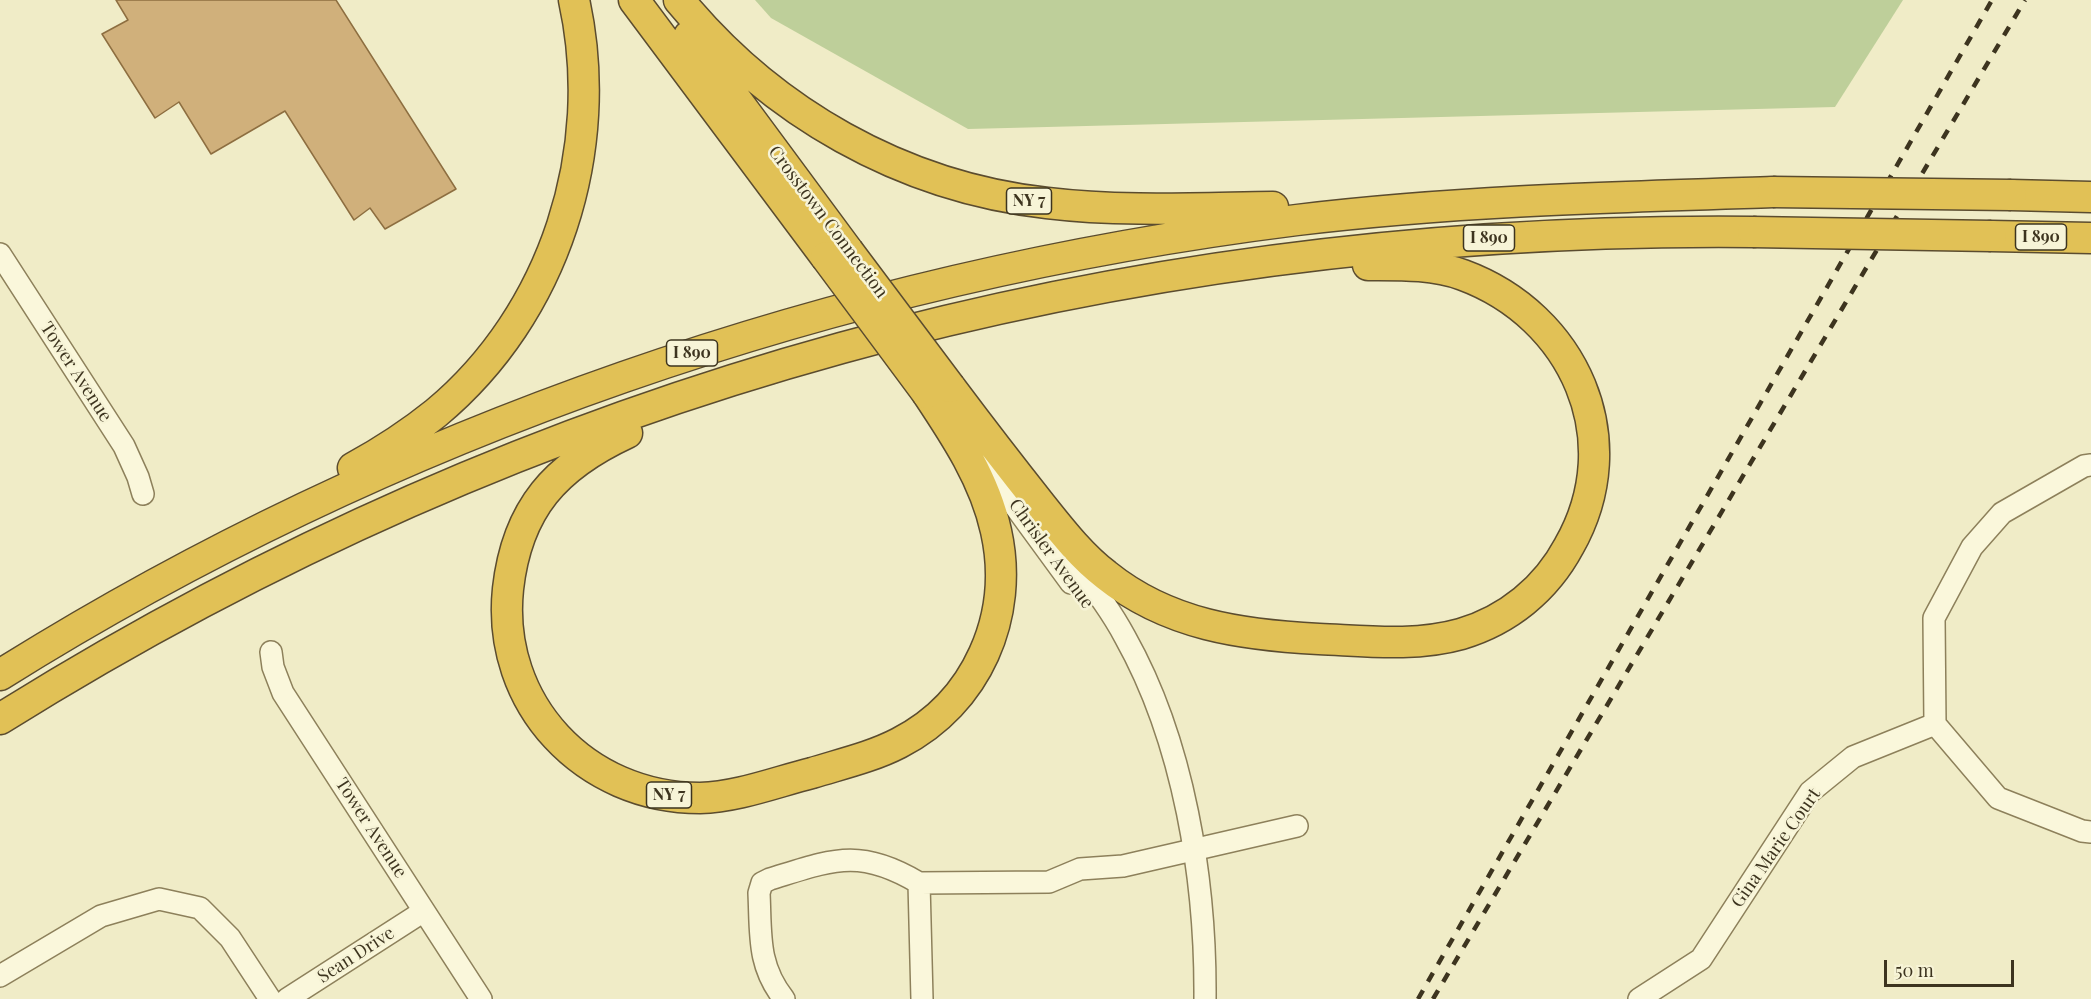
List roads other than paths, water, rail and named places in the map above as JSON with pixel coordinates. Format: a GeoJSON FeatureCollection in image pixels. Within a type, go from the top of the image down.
{"type":"FeatureCollection","features":[{"type":"Feature","properties":{"kind":"highway"},"geometry":{"type":"LineString","coordinates":[[164,580],[414,430],[462,389],[507,335],[540,281],[553,252],[577,166],[582,138],[585,80],[580,26],[574,0]]}},
{"type":"Feature","properties":{"kind":"highway","name":"Crosstown Connection"},"geometry":{"type":"LineString","coordinates":[[634,0],[837,254],[938,390],[993,445],[1068,538],[1105,575],[1146,601],[1195,622],[1250,635],[1410,642],[1462,634],[1507,614],[1528,599],[1562,560],[1574,538],[1592,484],[1595,458],[1593,432],[1582,390],[1566,356],[1531,314],[1509,297],[1460,273],[1406,266],[1227,266]]}},
{"type":"Feature","properties":{"kind":"highway","name":"Crosstown Connection"},"geometry":{"type":"LineString","coordinates":[[662,0],[837,254]]}},
{"type":"Feature","properties":{"kind":"highway","name":"NY 7"},"geometry":{"type":"LineString","coordinates":[[679,0],[721,48],[751,75],[813,121],[877,156],[931,177],[975,190],[1046,203],[1121,208],[1441,206]]}},
{"type":"Feature","properties":{"kind":"highway","name":"I 890"},"geometry":{"type":"LineString","coordinates":[[0,675],[164,580],[305,508],[452,443],[601,385],[752,334],[984,274],[1130,245],[1298,220],[1441,206],[1634,195],[1773,192],[2091,197]]}},
{"type":"Feature","properties":{"kind":"highway","name":"I 890"},"geometry":{"type":"LineString","coordinates":[[0,719],[182,612],[252,575],[393,509],[603,424],[762,370],[992,309],[1147,278],[1227,266],[1360,249],[1488,238],[1637,232],[1753,232],[2091,238]]}},
{"type":"Feature","properties":{"kind":"highway","name":"NY 7"},"geometry":{"type":"LineString","coordinates":[[762,370],[596,447],[579,459],[547,488],[534,508],[516,551],[510,575],[508,627],[512,651],[530,700],[561,743],[604,775],[628,786],[675,796],[701,798],[724,796],[760,787],[848,762],[900,743],[944,713],[960,695],[979,666],[994,628],[1000,601],[1000,553],[996,528],[938,390]]}},
{"type":"Feature","properties":{"kind":"street","name":"Tower Avenue"},"geometry":{"type":"LineString","coordinates":[[0,254],[124,446],[138,477],[142,494]]}},
{"type":"Feature","properties":{"kind":"street","name":"Chrisler Avenue"},"geometry":{"type":"LineString","coordinates":[[938,390],[980,458],[1132,669],[1162,725]]}},
{"type":"Feature","properties":{"kind":"street","name":"Chrisler Avenue"},"geometry":{"type":"LineString","coordinates":[[993,445],[1125,637],[1151,693],[1177,772],[1195,851],[1203,906],[1205,999]]}},
{"type":"Feature","properties":{"kind":"street"},"geometry":{"type":"LineString","coordinates":[[2087,831],[1998,798],[1935,724],[1934,618],[1972,547],[2002,513],[2084,466],[2091,465]]}},
{"type":"Feature","properties":{"kind":"street","name":"Tower Avenue"},"geometry":{"type":"LineString","coordinates":[[271,652],[273,667],[283,693],[481,999]]}},
{"type":"Feature","properties":{"kind":"street","name":"Gina Marie Court"},"geometry":{"type":"LineString","coordinates":[[1638,999],[1701,959],[1810,792],[1853,757],[1935,724]]}},
{"type":"Feature","properties":{"kind":"street"},"geometry":{"type":"LineString","coordinates":[[784,999],[773,986],[763,960],[759,894],[762,883],[821,864],[853,858],[902,873],[919,883],[1049,882],[1080,869],[1123,866],[1297,826]]}},
{"type":"Feature","properties":{"kind":"street"},"geometry":{"type":"LineString","coordinates":[[919,883],[922,999]]}},
{"type":"Feature","properties":{"kind":"street"},"geometry":{"type":"LineString","coordinates":[[0,976],[101,916],[159,899],[200,908],[230,938],[270,999]]}},
{"type":"Feature","properties":{"kind":"street","name":"Sean Drive"},"geometry":{"type":"LineString","coordinates":[[287,999],[424,911]]}},
{"type":"Feature","properties":{"kind":"railway"},"geometry":{"type":"LineString","coordinates":[[1418,999],[1992,0]]}},
{"type":"Feature","properties":{"kind":"railway"},"geometry":{"type":"LineString","coordinates":[[1433,999],[2025,0]]}}]}
